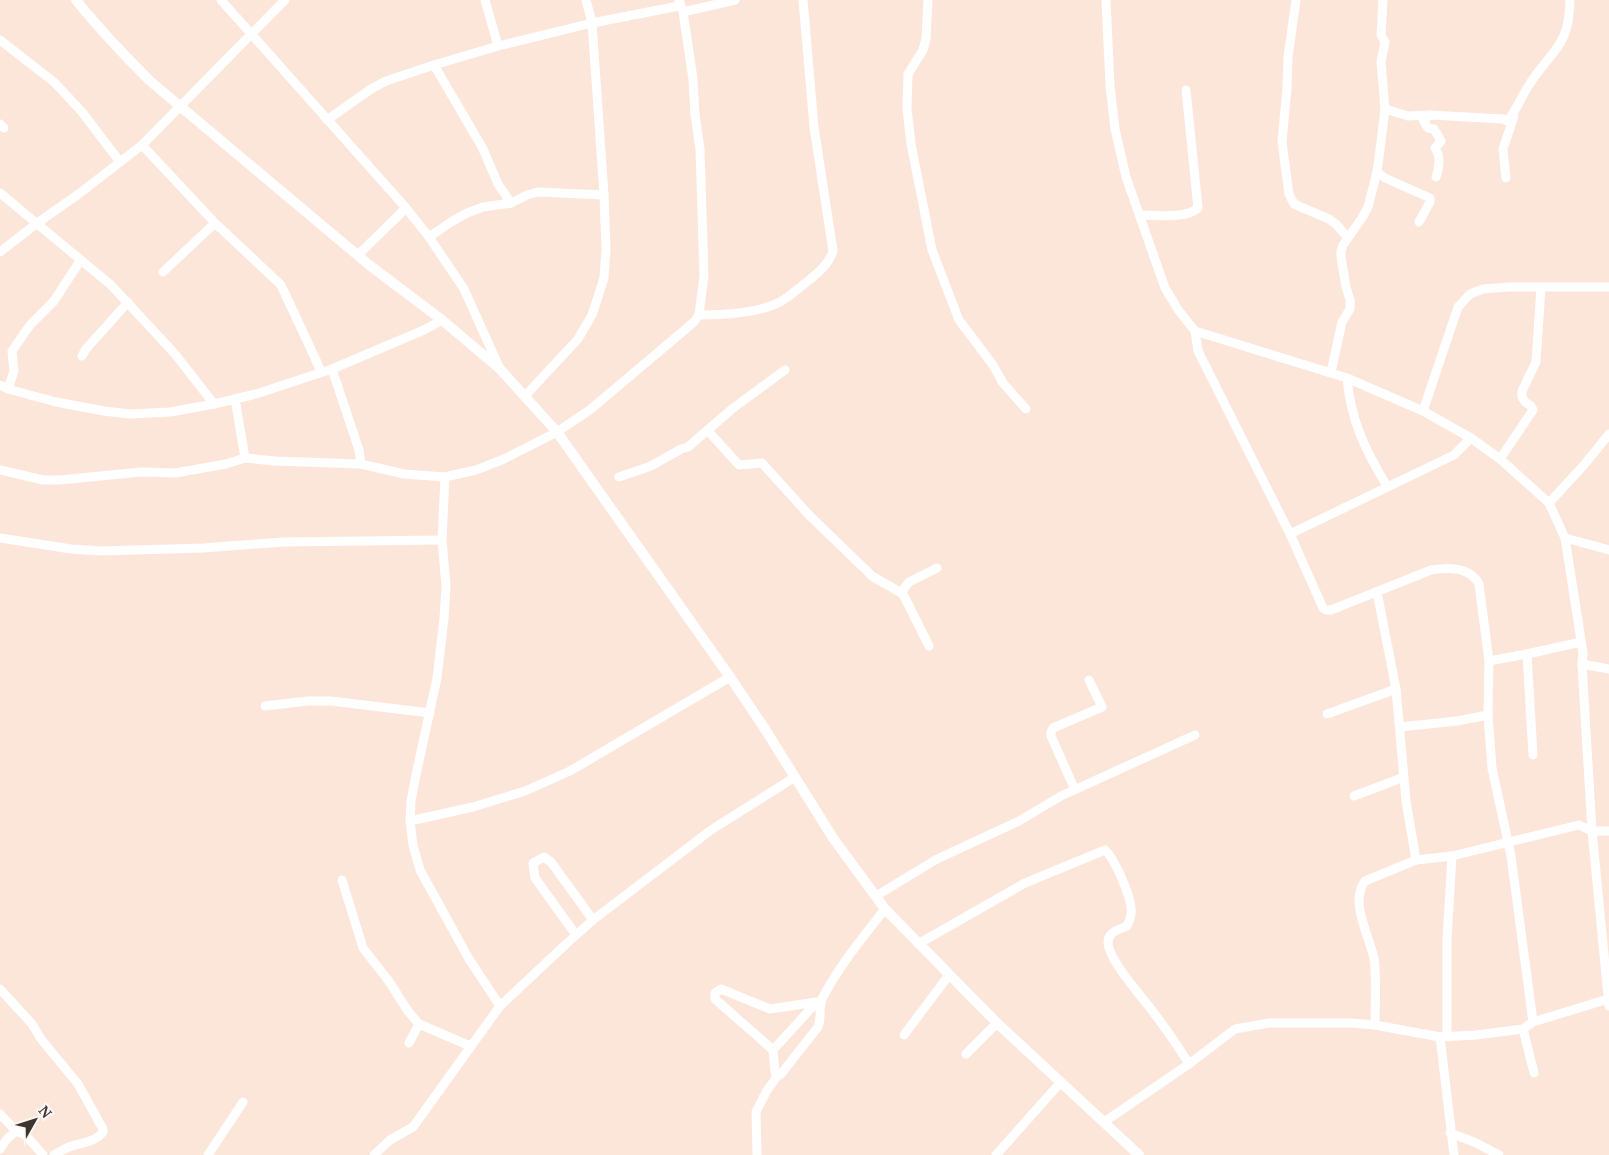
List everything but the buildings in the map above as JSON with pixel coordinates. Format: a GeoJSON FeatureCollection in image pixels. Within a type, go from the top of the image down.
{"type":"FeatureCollection","features":[{"type":"Feature","properties":{"kind":"main road"},"geometry":{"type":"LineString","coordinates":[[76,0],[121,53],[150,81],[358,255],[442,320],[500,369],[556,432],[730,677],[833,838],[885,909],[997,1023],[1139,1155]]}},
{"type":"Feature","properties":{"kind":"street"},"geometry":{"type":"LineString","coordinates":[[221,0],[406,208],[429,237],[464,289],[500,369]]}},
{"type":"Feature","properties":{"kind":"street"},"geometry":{"type":"LineString","coordinates":[[0,252],[142,145],[285,0]]}},
{"type":"Feature","properties":{"kind":"street"},"geometry":{"type":"LineString","coordinates":[[485,0],[498,46]]}},
{"type":"Feature","properties":{"kind":"street"},"geometry":{"type":"LineString","coordinates":[[524,396],[578,339],[592,315],[604,278],[606,250],[604,195],[592,23],[586,0]]}},
{"type":"Feature","properties":{"kind":"street"},"geometry":{"type":"LineString","coordinates":[[327,120],[378,85],[434,65],[498,46],[592,23],[680,6],[735,0]]}},
{"type":"Feature","properties":{"kind":"street"},"geometry":{"type":"LineString","coordinates":[[699,315],[726,314],[770,306],[781,301],[812,277],[831,257],[833,251],[814,127],[803,0]]}},
{"type":"Feature","properties":{"kind":"street"},"geometry":{"type":"LineString","coordinates":[[928,0],[926,39],[923,50],[908,74],[907,109],[911,144],[932,250],[959,320],[993,365],[1003,383],[1026,408]]}},
{"type":"Feature","properties":{"kind":"street"},"geometry":{"type":"LineString","coordinates":[[1106,0],[1110,86],[1116,129],[1126,177],[1165,288],[1179,311],[1195,331],[1198,351],[1290,534],[1323,608],[1331,610],[1431,570],[1446,568],[1464,571],[1474,575],[1479,584],[1489,661],[1488,715],[1492,768],[1508,842],[1533,1022]]}},
{"type":"Feature","properties":{"kind":"street"},"geometry":{"type":"LineString","coordinates":[[1296,0],[1288,57],[1282,142],[1289,194],[1294,204],[1328,218],[1348,238]]}},
{"type":"Feature","properties":{"kind":"street"},"geometry":{"type":"LineString","coordinates":[[1331,372],[1342,322],[1350,309],[1350,300],[1341,257],[1343,245],[1368,207],[1377,172],[1385,109],[1381,62],[1385,42],[1381,35],[1383,0]]}},
{"type":"Feature","properties":{"kind":"street"},"geometry":{"type":"LineString","coordinates":[[1506,178],[1503,150],[1516,112],[1528,86],[1562,44],[1567,30],[1570,0]]}},
{"type":"Feature","properties":{"kind":"street"},"geometry":{"type":"LineString","coordinates":[[0,470],[43,480],[60,480],[140,472],[175,473],[226,464],[245,458],[361,464],[404,474],[445,477],[476,470],[504,459],[556,432],[591,409],[694,322],[699,315],[704,276],[700,149],[695,115],[693,79],[680,6]]}},
{"type":"Feature","properties":{"kind":"street"},"geometry":{"type":"LineString","coordinates":[[0,40],[54,82],[82,112],[120,162]]}},
{"type":"Feature","properties":{"kind":"street"},"geometry":{"type":"LineString","coordinates":[[434,65],[482,147],[498,184],[511,202]]}},
{"type":"Feature","properties":{"kind":"street"},"geometry":{"type":"LineString","coordinates":[[1140,215],[1183,215],[1194,212],[1198,208],[1186,90]]}},
{"type":"Feature","properties":{"kind":"street"},"geometry":{"type":"LineString","coordinates":[[1385,109],[1408,116],[1430,115],[1503,119],[1507,121],[1516,112]]}},
{"type":"Feature","properties":{"kind":"street"},"geometry":{"type":"LineString","coordinates":[[1430,115],[1423,120],[1428,128],[1434,129],[1441,141],[1434,148],[1438,152],[1439,167],[1436,177]]}},
{"type":"Feature","properties":{"kind":"street"},"geometry":{"type":"LineString","coordinates":[[142,145],[215,223],[282,285],[321,372]]}},
{"type":"Feature","properties":{"kind":"street"},"geometry":{"type":"LineString","coordinates":[[1377,172],[1390,181],[1430,198],[1430,202],[1419,222]]}},
{"type":"Feature","properties":{"kind":"street"},"geometry":{"type":"LineString","coordinates":[[429,237],[451,222],[483,206],[511,202],[538,192],[604,195]]}},
{"type":"Feature","properties":{"kind":"street"},"geometry":{"type":"LineString","coordinates":[[0,193],[111,285],[175,354],[214,404]]}},
{"type":"Feature","properties":{"kind":"street"},"geometry":{"type":"LineString","coordinates":[[358,255],[406,208]]}},
{"type":"Feature","properties":{"kind":"street"},"geometry":{"type":"LineString","coordinates":[[163,272],[215,223]]}},
{"type":"Feature","properties":{"kind":"street"},"geometry":{"type":"LineString","coordinates":[[80,261],[54,301],[30,325],[12,351],[14,371],[4,387],[56,402],[104,411],[130,414],[170,412],[235,399],[332,369],[424,330],[442,320]]}},
{"type":"Feature","properties":{"kind":"street"},"geometry":{"type":"LineString","coordinates":[[1423,411],[1458,307],[1470,294],[1483,289],[1509,286],[1541,288],[1609,287]]}},
{"type":"Feature","properties":{"kind":"street"},"geometry":{"type":"LineString","coordinates":[[1500,459],[1533,410],[1522,397],[1522,391],[1536,362],[1541,288]]}},
{"type":"Feature","properties":{"kind":"street"},"geometry":{"type":"LineString","coordinates":[[82,356],[128,302]]}},
{"type":"Feature","properties":{"kind":"street"},"geometry":{"type":"LineString","coordinates":[[1104,1122],[1189,1064],[1235,1029],[1269,1023],[1352,1023],[1443,1036],[1476,1035],[1523,1029],[1533,1022],[1608,1002],[1592,831],[1582,664],[1583,653],[1565,538],[1549,503],[1500,459],[1471,438],[1423,411],[1331,372],[1195,331]]}},
{"type":"Feature","properties":{"kind":"street"},"geometry":{"type":"LineString","coordinates":[[332,369],[359,450],[361,464]]}},
{"type":"Feature","properties":{"kind":"street"},"geometry":{"type":"LineString","coordinates":[[619,477],[651,466],[688,446],[732,409],[785,370]]}},
{"type":"Feature","properties":{"kind":"street"},"geometry":{"type":"LineString","coordinates":[[1347,378],[1352,409],[1361,439],[1388,486]]}},
{"type":"Feature","properties":{"kind":"street"},"geometry":{"type":"LineString","coordinates":[[235,399],[245,458]]}},
{"type":"Feature","properties":{"kind":"street"},"geometry":{"type":"LineString","coordinates":[[708,431],[739,465],[762,463],[808,514],[872,576],[903,594],[929,646]]}},
{"type":"Feature","properties":{"kind":"street"},"geometry":{"type":"LineString","coordinates":[[1549,503],[1609,434]]}},
{"type":"Feature","properties":{"kind":"street"},"geometry":{"type":"LineString","coordinates":[[1290,534],[1454,455],[1471,438]]}},
{"type":"Feature","properties":{"kind":"street"},"geometry":{"type":"LineString","coordinates":[[445,477],[442,540],[446,586],[444,618],[437,678],[416,776],[410,821],[420,870],[469,959],[500,1006]]}},
{"type":"Feature","properties":{"kind":"street"},"geometry":{"type":"LineString","coordinates":[[0,538],[71,549],[101,551],[203,548],[284,542],[442,540]]}},
{"type":"Feature","properties":{"kind":"street"},"geometry":{"type":"LineString","coordinates":[[1565,538],[1609,550]]}},
{"type":"Feature","properties":{"kind":"street"},"geometry":{"type":"LineString","coordinates":[[901,593],[908,582],[937,568]]}},
{"type":"Feature","properties":{"kind":"street"},"geometry":{"type":"LineString","coordinates":[[1377,592],[1396,689],[1406,801],[1416,860]]}},
{"type":"Feature","properties":{"kind":"street"},"geometry":{"type":"LineString","coordinates":[[1489,661],[1581,642]]}},
{"type":"Feature","properties":{"kind":"street"},"geometry":{"type":"LineString","coordinates":[[1527,654],[1533,755]]}},
{"type":"Feature","properties":{"kind":"street"},"geometry":{"type":"LineString","coordinates":[[1582,664],[1609,669]]}},
{"type":"Feature","properties":{"kind":"street"},"geometry":{"type":"LineString","coordinates":[[410,821],[525,791],[561,775],[730,677]]}},
{"type":"Feature","properties":{"kind":"street"},"geometry":{"type":"LineString","coordinates":[[1075,790],[1050,732],[1053,728],[1102,707],[1089,680]]}},
{"type":"Feature","properties":{"kind":"street"},"geometry":{"type":"LineString","coordinates":[[1328,714],[1396,689]]}},
{"type":"Feature","properties":{"kind":"street"},"geometry":{"type":"LineString","coordinates":[[265,706],[308,701],[430,713]]}},
{"type":"Feature","properties":{"kind":"street"},"geometry":{"type":"LineString","coordinates":[[1400,728],[1488,715]]}},
{"type":"Feature","properties":{"kind":"street"},"geometry":{"type":"LineString","coordinates":[[876,896],[938,859],[1018,821],[1061,796],[1195,735]]}},
{"type":"Feature","properties":{"kind":"street"},"geometry":{"type":"LineString","coordinates":[[374,1155],[390,1140],[413,1127],[500,1006],[576,935],[711,830],[795,777]]}},
{"type":"Feature","properties":{"kind":"street"},"geometry":{"type":"LineString","coordinates":[[1354,796],[1404,777]]}},
{"type":"Feature","properties":{"kind":"street"},"geometry":{"type":"LineString","coordinates":[[1375,1025],[1374,958],[1363,923],[1358,895],[1360,887],[1365,881],[1416,860],[1452,856],[1579,826],[1592,831],[1609,831]]}},
{"type":"Feature","properties":{"kind":"street"},"geometry":{"type":"LineString","coordinates":[[918,944],[1025,883],[1105,850],[1121,878],[1131,909],[1127,926],[1115,930],[1110,936],[1108,943],[1126,978],[1152,1010],[1189,1064]]}},
{"type":"Feature","properties":{"kind":"street"},"geometry":{"type":"LineString","coordinates":[[1452,856],[1443,1036],[1450,1133],[1454,1155]]}},
{"type":"Feature","properties":{"kind":"street"},"geometry":{"type":"LineString","coordinates":[[576,935],[535,878],[533,863],[544,857],[551,862],[593,920]]}},
{"type":"Feature","properties":{"kind":"street"},"geometry":{"type":"LineString","coordinates":[[342,880],[355,929],[363,948],[388,980],[408,1011],[419,1024],[470,1046]]}},
{"type":"Feature","properties":{"kind":"street"},"geometry":{"type":"LineString","coordinates":[[773,1050],[819,1001],[885,909]]}},
{"type":"Feature","properties":{"kind":"street"},"geometry":{"type":"LineString","coordinates":[[904,1035],[949,975]]}},
{"type":"Feature","properties":{"kind":"street"},"geometry":{"type":"LineString","coordinates":[[778,1075],[775,1072],[773,1050],[715,999],[715,993],[721,989],[770,1009],[819,1001]]}},
{"type":"Feature","properties":{"kind":"street"},"geometry":{"type":"LineString","coordinates":[[0,990],[4,1001],[32,1024],[41,1039],[78,1084],[103,1129],[100,1136],[79,1145],[67,1147],[54,1155]]}},
{"type":"Feature","properties":{"kind":"street"},"geometry":{"type":"LineString","coordinates":[[757,1155],[756,1112],[766,1092],[778,1075],[781,1074],[820,1025],[819,1001]]}},
{"type":"Feature","properties":{"kind":"street"},"geometry":{"type":"LineString","coordinates":[[966,1054],[997,1023]]}},
{"type":"Feature","properties":{"kind":"street"},"geometry":{"type":"LineString","coordinates":[[409,1043],[419,1024]]}},
{"type":"Feature","properties":{"kind":"street"},"geometry":{"type":"LineString","coordinates":[[1523,1029],[1534,1073]]}},
{"type":"Feature","properties":{"kind":"street"},"geometry":{"type":"LineString","coordinates":[[996,1155],[1060,1083]]}},
{"type":"Feature","properties":{"kind":"street"},"geometry":{"type":"LineString","coordinates":[[208,1155],[244,1102]]}},
{"type":"Feature","properties":{"kind":"street"},"geometry":{"type":"LineString","coordinates":[[0,1114],[16,1131],[24,1134],[43,1155]]}},
{"type":"Feature","properties":{"kind":"street"},"geometry":{"type":"LineString","coordinates":[[0,1149],[16,1131]]}},
{"type":"Feature","properties":{"kind":"street"},"geometry":{"type":"LineString","coordinates":[[1450,1133],[1474,1142],[1499,1155]]}}]}
